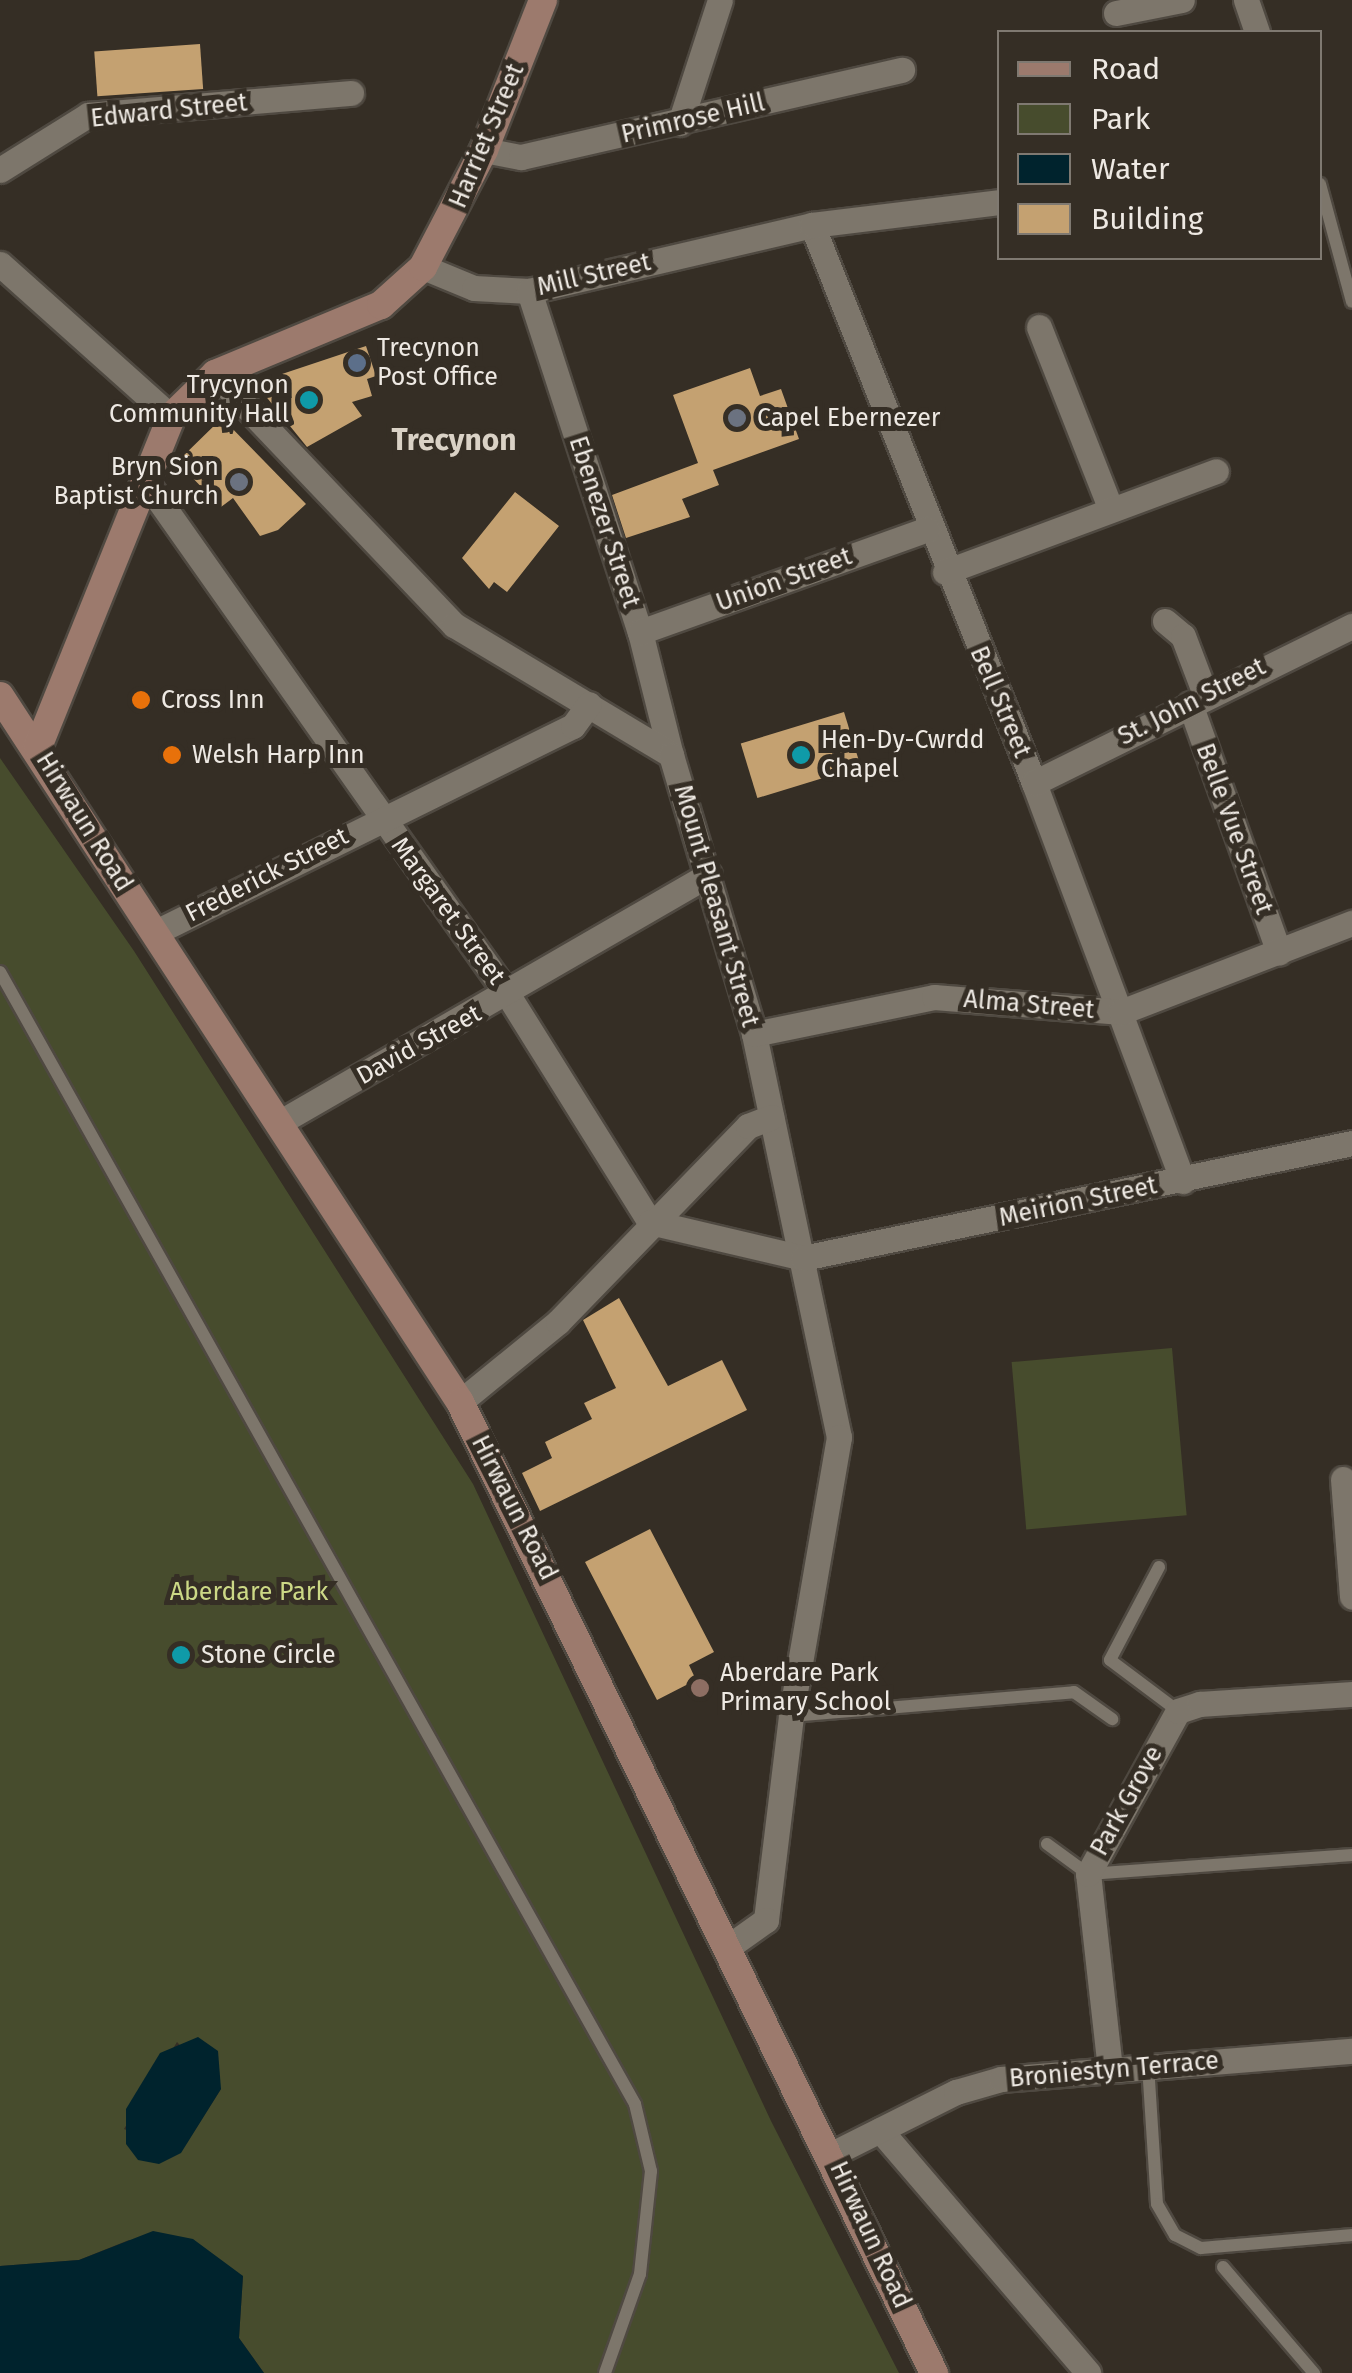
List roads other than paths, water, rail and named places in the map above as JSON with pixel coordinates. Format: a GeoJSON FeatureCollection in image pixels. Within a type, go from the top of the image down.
{"type":"FeatureCollection","features":[{"type":"Feature","properties":{"kind":"main road","name":"Harriet Street"},"geometry":{"type":"LineString","coordinates":[[422,268],[484,150],[543,0]]}},
{"type":"Feature","properties":{"kind":"main road"},"geometry":{"type":"LineString","coordinates":[[38,747],[170,417],[215,374],[366,313],[422,268]]}},
{"type":"Feature","properties":{"kind":"main road","name":"Hirwaun Road"},"geometry":{"type":"LineString","coordinates":[[0,696],[38,747],[154,933],[282,1121],[460,1402],[832,2154],[934,2373]]}},
{"type":"Feature","properties":{"kind":"street"},"geometry":{"type":"LineString","coordinates":[[680,123],[720,0]]}},
{"type":"Feature","properties":{"kind":"street"},"geometry":{"type":"LineString","coordinates":[[1116,13],[1182,0]]}},
{"type":"Feature","properties":{"kind":"street"},"geometry":{"type":"LineString","coordinates":[[1246,0],[1256,30]]}},
{"type":"Feature","properties":{"kind":"street","name":"Primrose Hill"},"geometry":{"type":"LineString","coordinates":[[484,150],[521,157],[902,70]]}},
{"type":"Feature","properties":{"kind":"street","name":"Edward Street"},"geometry":{"type":"LineString","coordinates":[[0,170],[88,116],[352,93]]}},
{"type":"Feature","properties":{"kind":"street","name":"Mill Street"},"geometry":{"type":"LineString","coordinates":[[422,268],[474,288],[529,291],[812,225],[997,202]]}},
{"type":"Feature","properties":{"kind":"street","name":"Bell Street"},"geometry":{"type":"LineString","coordinates":[[812,225],[927,528],[1034,783],[1183,1181]]}},
{"type":"Feature","properties":{"kind":"street"},"geometry":{"type":"LineString","coordinates":[[0,264],[170,417]]}},
{"type":"Feature","properties":{"kind":"street","name":"Ebenezer Street"},"geometry":{"type":"LineString","coordinates":[[529,291],[640,632],[671,755]]}},
{"type":"Feature","properties":{"kind":"street"},"geometry":{"type":"LineString","coordinates":[[1038,327],[1110,507]]}},
{"type":"Feature","properties":{"kind":"street","name":"Mount Pleasant Street"},"geometry":{"type":"LineString","coordinates":[[215,374],[454,625],[671,755],[754,1034],[839,1438],[792,1716],[766,1920],[728,1947]]}},
{"type":"Feature","properties":{"kind":"street"},"geometry":{"type":"LineString","coordinates":[[945,572],[1110,507],[1216,471]]}},
{"type":"Feature","properties":{"kind":"street","name":"Margaret Street"},"geometry":{"type":"LineString","coordinates":[[144,479],[508,995],[650,1222],[658,1224]]}},
{"type":"Feature","properties":{"kind":"street","name":"Union Street"},"geometry":{"type":"LineString","coordinates":[[640,632],[927,528]]}},
{"type":"Feature","properties":{"kind":"street","name":"Belle Vue Street"},"geometry":{"type":"LineString","coordinates":[[1165,621],[1183,636],[1198,699],[1279,953]]}},
{"type":"Feature","properties":{"kind":"street","name":"St. John Street"},"geometry":{"type":"LineString","coordinates":[[1034,783],[1352,626]]}},
{"type":"Feature","properties":{"kind":"street","name":"Frederick Street"},"geometry":{"type":"LineString","coordinates":[[154,933],[380,817],[572,726],[590,704]]}},
{"type":"Feature","properties":{"kind":"street","name":"David Street"},"geometry":{"type":"LineString","coordinates":[[282,1121],[508,995],[709,874]]}},
{"type":"Feature","properties":{"kind":"street","name":"Alma Street"},"geometry":{"type":"LineString","coordinates":[[754,1034],[934,997],[1121,1012],[1352,924]]}},
{"type":"Feature","properties":{"kind":"street"},"geometry":{"type":"LineString","coordinates":[[460,1402],[558,1322],[658,1224],[748,1126],[771,1117]]}},
{"type":"Feature","properties":{"kind":"street","name":"Meirion Street"},"geometry":{"type":"LineString","coordinates":[[803,1258],[1352,1144]]}},
{"type":"Feature","properties":{"kind":"street"},"geometry":{"type":"LineString","coordinates":[[658,1224],[803,1258]]}},
{"type":"Feature","properties":{"kind":"street"},"geometry":{"type":"LineString","coordinates":[[1343,1478],[1352,1597]]}},
{"type":"Feature","properties":{"kind":"street"},"geometry":{"type":"LineString","coordinates":[[1178,1711],[1200,1704],[1352,1694]]}},
{"type":"Feature","properties":{"kind":"street","name":"Park Grove"},"geometry":{"type":"LineString","coordinates":[[1110,2068],[1088,1874],[1178,1711]]}},
{"type":"Feature","properties":{"kind":"street","name":"Broniestyn Terrace"},"geometry":{"type":"LineString","coordinates":[[832,2154],[1001,2079],[1352,2051]]}},
{"type":"Feature","properties":{"kind":"street"},"geometry":{"type":"LineString","coordinates":[[880,2130],[1086,2372]]}},
{"type":"Feature","properties":{"kind":"lane"},"geometry":{"type":"LineString","coordinates":[[1322,191],[1352,302]]}},
{"type":"Feature","properties":{"kind":"lane"},"geometry":{"type":"LineString","coordinates":[[0,972],[635,2104],[651,2170],[640,2274],[605,2373]]}},
{"type":"Feature","properties":{"kind":"lane"},"geometry":{"type":"LineString","coordinates":[[1159,1567],[1110,1660],[1178,1711]]}},
{"type":"Feature","properties":{"kind":"lane"},"geometry":{"type":"LineString","coordinates":[[792,1716],[1074,1692],[1112,1719]]}},
{"type":"Feature","properties":{"kind":"lane"},"geometry":{"type":"LineString","coordinates":[[1047,1844],[1088,1874],[1352,1855]]}},
{"type":"Feature","properties":{"kind":"lane"},"geometry":{"type":"LineString","coordinates":[[1148,2065],[1157,2204],[1175,2234],[1201,2248],[1352,2235]]}},
{"type":"Feature","properties":{"kind":"lane"},"geometry":{"type":"LineString","coordinates":[[1223,2267],[1314,2373]]}},
{"type":"Feature","properties":{"kind":"water"},"geometry":{"type":"Polygon","coordinates":[[[198,2037],[218,2051],[221,2089],[181,2153],[159,2164],[138,2160],[126,2144],[126,2109],[160,2053],[198,2037]]]}},
{"type":"Feature","properties":{"kind":"water"},"geometry":{"type":"Polygon","coordinates":[[[153,2231],[193,2239],[243,2276],[239,2338],[264,2373],[0,2373],[0,2266],[79,2260],[153,2231]]]}},
{"type":"Feature","properties":{"kind":"place","name":"Trecynon Post Office"},"geometry":{"type":"Point","coordinates":[357,363]}},
{"type":"Feature","properties":{"kind":"place","name":"Trycynon Community Hall"},"geometry":{"type":"Point","coordinates":[309,400]}},
{"type":"Feature","properties":{"kind":"place","name":"Capel Ebernezer"},"geometry":{"type":"Point","coordinates":[737,418]}},
{"type":"Feature","properties":{"kind":"place","name":"Bryn Sion Baptist Church"},"geometry":{"type":"Point","coordinates":[239,482]}},
{"type":"Feature","properties":{"kind":"place","name":"Cross Inn"},"geometry":{"type":"Point","coordinates":[141,700]}},
{"type":"Feature","properties":{"kind":"place","name":"Welsh Harp Inn"},"geometry":{"type":"Point","coordinates":[172,755]}},
{"type":"Feature","properties":{"kind":"place","name":"Hen-Dy-Cwrdd Chapel"},"geometry":{"type":"Point","coordinates":[801,755]}},
{"type":"Feature","properties":{"kind":"place","name":"Stone Circle"},"geometry":{"type":"Point","coordinates":[181,1655]}},
{"type":"Feature","properties":{"kind":"place","name":"Aberdare Park Primary School"},"geometry":{"type":"Point","coordinates":[700,1688]}},
{"type":"Feature","properties":{"kind":"district","name":"Trecynon"},"geometry":{"type":"Point","coordinates":[454,440]}},
{"type":"Feature","properties":{"kind":"park label","name":"Aberdare Park"},"geometry":{"type":"Point","coordinates":[249,1592]}}]}
